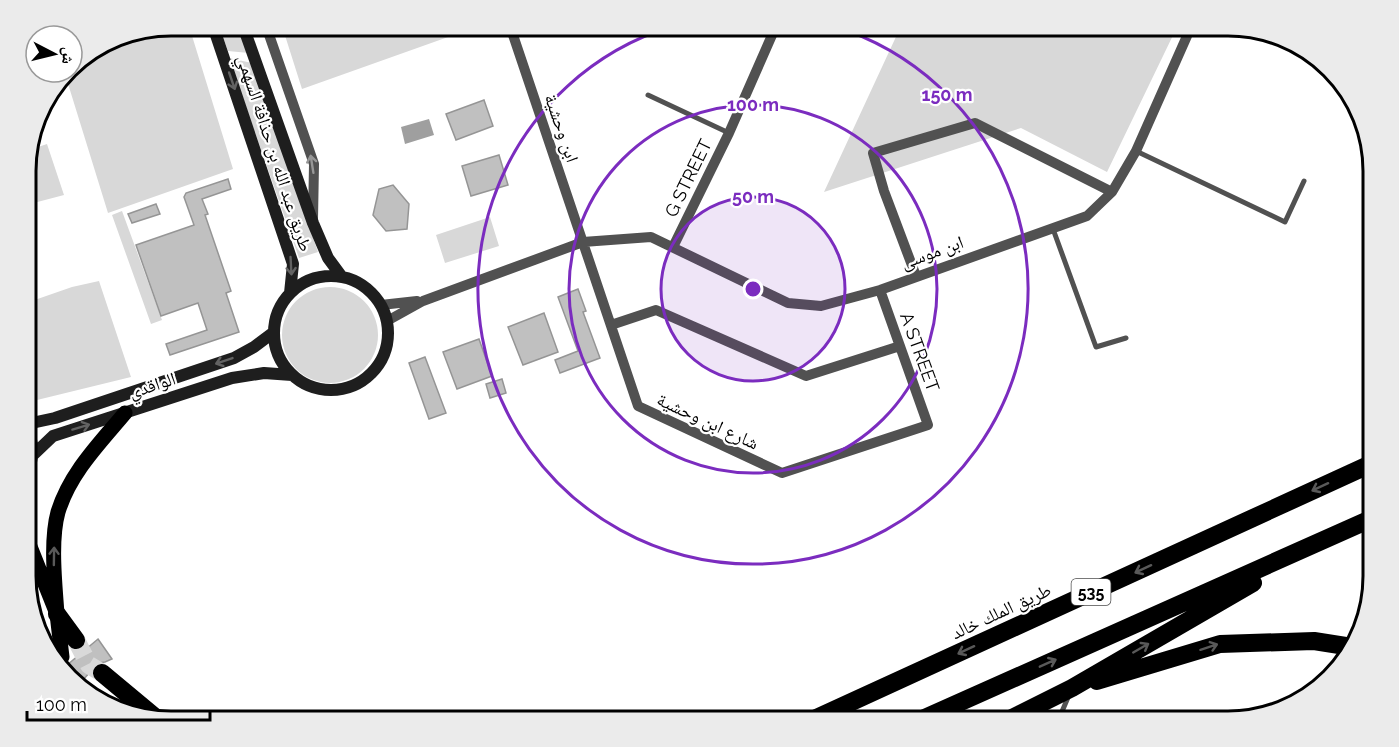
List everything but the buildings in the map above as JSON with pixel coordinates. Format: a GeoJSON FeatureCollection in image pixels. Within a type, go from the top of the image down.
{"type":"FeatureCollection","features":[{"type":"Feature","properties":{"kind":"highway","name":"طريق الملك خالد"},"geometry":{"type":"LineString","coordinates":[[832,711],[1363,468]]}},
{"type":"Feature","properties":{"kind":"highway"},"geometry":{"type":"LineString","coordinates":[[941,711],[1363,523]]}},
{"type":"Feature","properties":{"kind":"highway"},"geometry":{"type":"LineString","coordinates":[[1026,711],[1072,688],[1333,537]]}},
{"type":"Feature","properties":{"kind":"highway"},"geometry":{"type":"LineString","coordinates":[[57,614],[76,640]]}},
{"type":"Feature","properties":{"kind":"highway"},"geometry":{"type":"LineString","coordinates":[[1072,688],[1136,671],[1220,644],[1314,641],[1343,646]]}},
{"type":"Feature","properties":{"kind":"highway"},"geometry":{"type":"LineString","coordinates":[[102,673],[144,708]]}},
{"type":"Feature","properties":{"kind":"main road"},"geometry":{"type":"LineString","coordinates":[[62,654],[54,555],[58,514],[71,481],[89,454],[125,413]]}},
{"type":"Feature","properties":{"kind":"main road"},"geometry":{"type":"LineString","coordinates":[[36,562],[57,614]]}},
{"type":"Feature","properties":{"kind":"street","name":"طريق عبد الله بن حذافة السهمي"},"geometry":{"type":"LineString","coordinates":[[216,36],[293,264],[290,293]]}},
{"type":"Feature","properties":{"kind":"street","name":"طريق عبد الله بن حذافة السهمي"},"geometry":{"type":"LineString","coordinates":[[247,36],[313,222],[328,258],[342,277]]}},
{"type":"Feature","properties":{"kind":"street"},"geometry":{"type":"LineString","coordinates":[[269,36],[314,164],[313,222]]}},
{"type":"Feature","properties":{"kind":"street","name":"ابن وحشية"},"geometry":{"type":"LineString","coordinates":[[513,36],[583,242]]}},
{"type":"Feature","properties":{"kind":"street","name":"G STREET"},"geometry":{"type":"LineString","coordinates":[[673,246],[729,133],[772,36]]}},
{"type":"Feature","properties":{"kind":"street","name":"ابن موسى"},"geometry":{"type":"LineString","coordinates":[[583,242],[651,237],[788,303],[821,306],[880,290],[1087,216],[1113,192],[1136,151],[1187,36]]}},
{"type":"Feature","properties":{"kind":"street"},"geometry":{"type":"LineString","coordinates":[[916,276],[884,190],[873,153],[975,123],[1113,192]]}},
{"type":"Feature","properties":{"kind":"street"},"geometry":{"type":"LineString","coordinates":[[387,321],[423,301],[583,242]]}},
{"type":"Feature","properties":{"kind":"street","name":"شارع ابن وحشية"},"geometry":{"type":"LineString","coordinates":[[583,242],[638,406],[782,473],[928,425]]}},
{"type":"Feature","properties":{"kind":"street"},"geometry":{"type":"LineString","coordinates":[[323,276],[342,277],[357,282],[371,292],[381,305],[387,321],[388,339],[383,357],[373,372],[359,383],[342,390],[324,390],[307,385],[292,375],[278,355],[274,332],[278,311],[290,293],[305,282],[323,276]]}},
{"type":"Feature","properties":{"kind":"street","name":"A STREET"},"geometry":{"type":"LineString","coordinates":[[880,290],[928,425]]}},
{"type":"Feature","properties":{"kind":"street"},"geometry":{"type":"LineString","coordinates":[[381,305],[423,301]]}},
{"type":"Feature","properties":{"kind":"street"},"geometry":{"type":"LineString","coordinates":[[611,325],[656,310],[806,376],[900,346]]}},
{"type":"Feature","properties":{"kind":"street","name":"الواقدي"},"geometry":{"type":"LineString","coordinates":[[36,422],[55,418],[234,358],[274,332]]}},
{"type":"Feature","properties":{"kind":"street","name":"الواقدي"},"geometry":{"type":"LineString","coordinates":[[36,452],[53,436],[232,378],[264,373],[292,375]]}},
{"type":"Feature","properties":{"kind":"lane"},"geometry":{"type":"LineString","coordinates":[[648,95],[729,133]]}},
{"type":"Feature","properties":{"kind":"lane"},"geometry":{"type":"LineString","coordinates":[[1136,151],[1285,222],[1304,181]]}},
{"type":"Feature","properties":{"kind":"lane"},"geometry":{"type":"LineString","coordinates":[[1052,227],[1096,347],[1126,338]]}},
{"type":"Feature","properties":{"kind":"lane"},"geometry":{"type":"LineString","coordinates":[[1062,711],[1072,688]]}},
{"type":"Feature","properties":{"kind":"shaded area"},"geometry":{"type":"Polygon","coordinates":[[[192,36],[233,169],[108,213],[68,84],[84,84],[84,68],[119,46],[153,37],[192,36]]]}},
{"type":"Feature","properties":{"kind":"shaded area"},"geometry":{"type":"Polygon","coordinates":[[[223,36],[243,36],[249,53],[228,51],[223,36]]]}},
{"type":"Feature","properties":{"kind":"shaded area"},"geometry":{"type":"Polygon","coordinates":[[[285,36],[451,36],[302,89],[285,36]]]}},
{"type":"Feature","properties":{"kind":"shaded area"},"geometry":{"type":"Polygon","coordinates":[[[896,36],[1173,36],[1107,172],[1021,128],[824,192],[896,36]]]}},
{"type":"Feature","properties":{"kind":"shaded area"},"geometry":{"type":"Polygon","coordinates":[[[229,58],[252,63],[318,252],[299,258],[229,58]]]}},
{"type":"Feature","properties":{"kind":"shaded area"},"geometry":{"type":"Polygon","coordinates":[[[429,119],[434,135],[405,144],[401,127],[429,119]]]}},
{"type":"Feature","properties":{"kind":"shaded area"},"geometry":{"type":"Polygon","coordinates":[[[47,144],[64,195],[36,202],[36,162],[38,147],[47,144]]]}},
{"type":"Feature","properties":{"kind":"shaded area"},"geometry":{"type":"Polygon","coordinates":[[[122,211],[162,320],[151,324],[112,215],[122,211]]]}},
{"type":"Feature","properties":{"kind":"shaded area"},"geometry":{"type":"Polygon","coordinates":[[[490,217],[499,246],[445,263],[436,235],[490,217]]]}},
{"type":"Feature","properties":{"kind":"shaded area"},"geometry":{"type":"Polygon","coordinates":[[[99,281],[131,377],[37,400],[36,300],[72,287],[99,281]]]}},
{"type":"Feature","properties":{"kind":"shaded area"},"geometry":{"type":"Polygon","coordinates":[[[330,287],[348,291],[364,301],[374,317],[378,335],[374,353],[364,369],[348,379],[330,383],[312,379],[296,369],[286,353],[282,335],[286,317],[296,301],[312,291],[330,287]]]}},
{"type":"Feature","properties":{"kind":"tunnel"},"geometry":{"type":"LineString","coordinates":[[76,640],[89,665],[102,673]]}}]}
